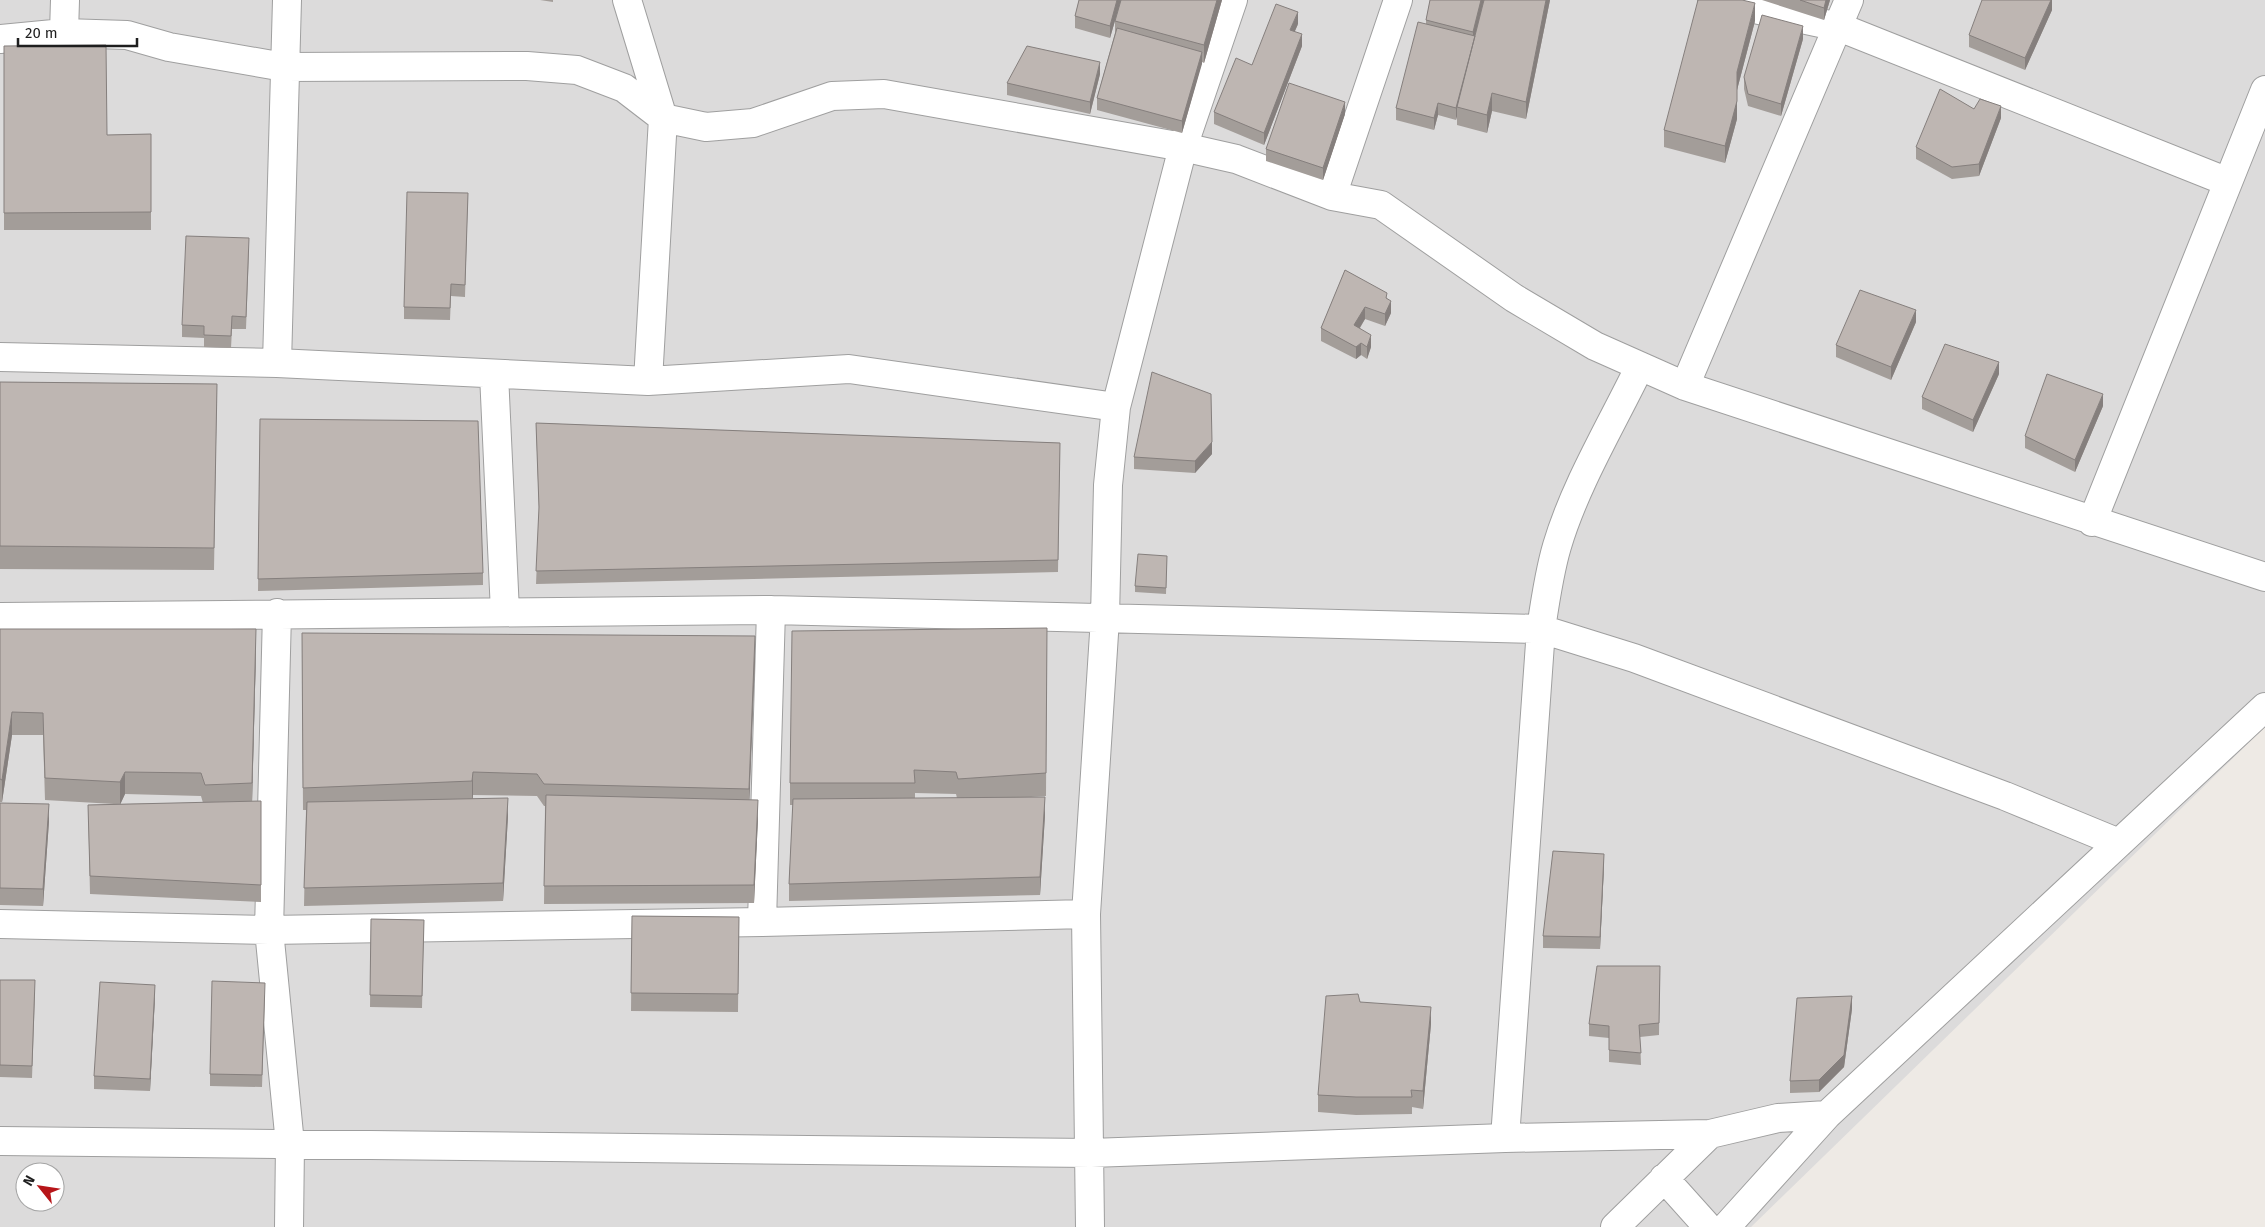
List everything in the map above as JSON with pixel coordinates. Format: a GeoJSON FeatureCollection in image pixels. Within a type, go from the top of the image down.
{"type":"FeatureCollection","features":[{"type":"Feature","properties":{"kind":"street"},"geometry":{"type":"LineString","coordinates":[[64,33],[65,0]]}},
{"type":"Feature","properties":{"kind":"street"},"geometry":{"type":"LineString","coordinates":[[277,363],[287,0]]}},
{"type":"Feature","properties":{"kind":"street"},"geometry":{"type":"LineString","coordinates":[[627,0],[663,118],[648,380]]}},
{"type":"Feature","properties":{"kind":"street"},"geometry":{"type":"LineString","coordinates":[[1090,1227],[1091,1153],[1086,914],[1105,618],[1108,485],[1116,407],[1183,147],[1233,0]]}},
{"type":"Feature","properties":{"kind":"street"},"geometry":{"type":"LineString","coordinates":[[1332,196],[1398,0]]}},
{"type":"Feature","properties":{"kind":"street"},"geometry":{"type":"LineString","coordinates":[[1712,0],[1839,28],[2228,182]]}},
{"type":"Feature","properties":{"kind":"street"},"geometry":{"type":"LineString","coordinates":[[1685,386],[1839,28],[1849,0]]}},
{"type":"Feature","properties":{"kind":"street"},"geometry":{"type":"LineString","coordinates":[[0,39],[64,33],[127,35],[169,47],[284,68],[528,66],[577,70],[624,88],[663,118],[706,127],[753,123],[832,96],[884,94],[1183,147],[1236,159],[1332,196],[1381,205],[1514,298],[1595,346],[1685,386],[2092,522],[2265,577]]}},
{"type":"Feature","properties":{"kind":"street"},"geometry":{"type":"LineString","coordinates":[[2092,522],[2265,90]]}},
{"type":"Feature","properties":{"kind":"street"},"geometry":{"type":"LineString","coordinates":[[0,357],[277,363],[648,380],[850,369],[1116,407]]}},
{"type":"Feature","properties":{"kind":"street"},"geometry":{"type":"LineString","coordinates":[[1506,1138],[1541,629],[1557,547],[1570,508],[1640,366]]}},
{"type":"Feature","properties":{"kind":"street"},"geometry":{"type":"LineString","coordinates":[[494,374],[505,612]]}},
{"type":"Feature","properties":{"kind":"street"},"geometry":{"type":"LineString","coordinates":[[0,617],[771,610],[1541,629],[1643,661],[2005,796],[2119,843]]}},
{"type":"Feature","properties":{"kind":"street"},"geometry":{"type":"LineString","coordinates":[[762,922],[771,610]]}},
{"type":"Feature","properties":{"kind":"street"},"geometry":{"type":"LineString","coordinates":[[277,613],[268,930],[290,1144],[290,1227]]}},
{"type":"Feature","properties":{"kind":"street"},"geometry":{"type":"LineString","coordinates":[[1726,1227],[1827,1115],[2265,707]]}},
{"type":"Feature","properties":{"kind":"street"},"geometry":{"type":"LineString","coordinates":[[0,924],[268,930],[762,922],[1086,914]]}},
{"type":"Feature","properties":{"kind":"street"},"geometry":{"type":"LineString","coordinates":[[0,1141],[1091,1153],[1506,1138],[1710,1134],[1778,1118],[1827,1115]]}},
{"type":"Feature","properties":{"kind":"street"},"geometry":{"type":"LineString","coordinates":[[1615,1227],[1710,1134]]}},
{"type":"Feature","properties":{"kind":"street"},"geometry":{"type":"LineString","coordinates":[[1664,1178],[1708,1227]]}},
{"type":"Feature","properties":{"kind":"shaded area"},"geometry":{"type":"Polygon","coordinates":[[[0,0],[2265,0],[2265,727],[1751,1227],[0,1227],[0,0]]]}},
{"type":"Feature","properties":{"kind":"building"},"geometry":{"type":"Polygon","coordinates":[[[1079,0],[1117,0],[1110,26],[1075,16],[1079,0]]]}},
{"type":"Feature","properties":{"kind":"building"},"geometry":{"type":"Polygon","coordinates":[[[1121,0],[1217,0],[1204,45],[1115,21],[1121,0]]]}},
{"type":"Feature","properties":{"kind":"building"},"geometry":{"type":"Polygon","coordinates":[[[1430,0],[1481,0],[1473,32],[1426,20],[1430,0]]]}},
{"type":"Feature","properties":{"kind":"building"},"geometry":{"type":"Polygon","coordinates":[[[1484,0],[1546,0],[1526,102],[1492,93],[1487,115],[1457,107],[1484,0]]]}},
{"type":"Feature","properties":{"kind":"building"},"geometry":{"type":"Polygon","coordinates":[[[1698,0],[1742,0],[1755,3],[1737,72],[1737,101],[1725,146],[1664,130],[1698,0]]]}},
{"type":"Feature","properties":{"kind":"building"},"geometry":{"type":"Polygon","coordinates":[[[1800,0],[1826,0],[1824,8],[1800,0]]]}},
{"type":"Feature","properties":{"kind":"building"},"geometry":{"type":"Polygon","coordinates":[[[1982,0],[2051,0],[2025,58],[1969,35],[1982,0]]]}},
{"type":"Feature","properties":{"kind":"building"},"geometry":{"type":"Polygon","coordinates":[[[1276,4],[1298,12],[1290,30],[1302,34],[1264,133],[1214,112],[1236,58],[1252,65],[1276,4]]]}},
{"type":"Feature","properties":{"kind":"building"},"geometry":{"type":"Polygon","coordinates":[[[1762,15],[1803,26],[1781,104],[1748,94],[1744,77],[1762,15]]]}},
{"type":"Feature","properties":{"kind":"building"},"geometry":{"type":"Polygon","coordinates":[[[1418,22],[1475,36],[1456,108],[1438,103],[1434,118],[1396,108],[1418,22]]]}},
{"type":"Feature","properties":{"kind":"building"},"geometry":{"type":"Polygon","coordinates":[[[1117,28],[1202,52],[1182,121],[1097,98],[1117,28]]]}},
{"type":"Feature","properties":{"kind":"building"},"geometry":{"type":"Polygon","coordinates":[[[106,45],[107,135],[151,134],[151,212],[4,213],[4,46],[106,45]]]}},
{"type":"Feature","properties":{"kind":"building"},"geometry":{"type":"Polygon","coordinates":[[[1027,46],[1100,62],[1090,102],[1007,83],[1027,46]]]}},
{"type":"Feature","properties":{"kind":"building"},"geometry":{"type":"Polygon","coordinates":[[[1289,83],[1345,102],[1323,168],[1266,149],[1289,83]]]}},
{"type":"Feature","properties":{"kind":"building"},"geometry":{"type":"Polygon","coordinates":[[[1940,89],[1974,109],[1980,99],[2001,106],[1979,164],[1952,167],[1916,147],[1940,89]]]}},
{"type":"Feature","properties":{"kind":"building"},"geometry":{"type":"Polygon","coordinates":[[[407,192],[468,193],[465,285],[451,284],[450,308],[404,307],[407,192]]]}},
{"type":"Feature","properties":{"kind":"building"},"geometry":{"type":"Polygon","coordinates":[[[186,236],[249,238],[246,317],[232,316],[231,336],[204,335],[204,326],[182,325],[186,236]]]}},
{"type":"Feature","properties":{"kind":"building"},"geometry":{"type":"Polygon","coordinates":[[[1345,270],[1387,293],[1386,298],[1391,301],[1385,314],[1365,307],[1354,325],[1371,335],[1367,347],[1361,343],[1356,347],[1321,328],[1345,270]]]}},
{"type":"Feature","properties":{"kind":"building"},"geometry":{"type":"Polygon","coordinates":[[[1860,290],[1916,310],[1891,367],[1836,345],[1860,290]]]}},
{"type":"Feature","properties":{"kind":"building"},"geometry":{"type":"Polygon","coordinates":[[[1945,344],[1999,362],[1973,420],[1922,397],[1945,344]]]}},
{"type":"Feature","properties":{"kind":"building"},"geometry":{"type":"Polygon","coordinates":[[[1152,372],[1211,394],[1212,442],[1195,461],[1134,457],[1152,372]]]}},
{"type":"Feature","properties":{"kind":"building"},"geometry":{"type":"Polygon","coordinates":[[[2047,374],[2103,394],[2075,460],[2025,436],[2047,374]]]}},
{"type":"Feature","properties":{"kind":"building"},"geometry":{"type":"Polygon","coordinates":[[[0,382],[217,384],[214,548],[0,546],[0,382]]]}},
{"type":"Feature","properties":{"kind":"building"},"geometry":{"type":"Polygon","coordinates":[[[260,419],[478,421],[483,573],[258,579],[260,419]]]}},
{"type":"Feature","properties":{"kind":"building"},"geometry":{"type":"Polygon","coordinates":[[[536,423],[1060,443],[1058,560],[536,571],[539,507],[536,423]]]}},
{"type":"Feature","properties":{"kind":"building"},"geometry":{"type":"Polygon","coordinates":[[[1138,554],[1167,556],[1166,588],[1135,586],[1138,554]]]}},
{"type":"Feature","properties":{"kind":"building"},"geometry":{"type":"Polygon","coordinates":[[[1047,628],[1046,773],[958,779],[956,772],[914,770],[915,783],[790,783],[792,631],[1047,628]]]}},
{"type":"Feature","properties":{"kind":"building"},"geometry":{"type":"Polygon","coordinates":[[[0,629],[256,629],[252,783],[205,785],[201,773],[125,772],[120,782],[45,778],[43,713],[12,712],[2,780],[0,779],[0,629]]]}},
{"type":"Feature","properties":{"kind":"building"},"geometry":{"type":"Polygon","coordinates":[[[302,633],[755,636],[749,789],[544,784],[537,774],[473,772],[472,781],[303,788],[302,633]]]}},
{"type":"Feature","properties":{"kind":"building"},"geometry":{"type":"Polygon","coordinates":[[[546,795],[758,800],[754,885],[544,886],[546,795]]]}},
{"type":"Feature","properties":{"kind":"building"},"geometry":{"type":"Polygon","coordinates":[[[1045,797],[1040,877],[789,884],[793,799],[1045,797]]]}},
{"type":"Feature","properties":{"kind":"building"},"geometry":{"type":"Polygon","coordinates":[[[508,798],[503,883],[304,888],[307,802],[508,798]]]}},
{"type":"Feature","properties":{"kind":"building"},"geometry":{"type":"Polygon","coordinates":[[[261,801],[261,885],[90,876],[88,805],[261,801]]]}},
{"type":"Feature","properties":{"kind":"building"},"geometry":{"type":"Polygon","coordinates":[[[0,803],[49,804],[43,889],[0,888],[0,803]]]}},
{"type":"Feature","properties":{"kind":"building"},"geometry":{"type":"Polygon","coordinates":[[[1553,851],[1604,854],[1600,937],[1543,936],[1553,851]]]}},
{"type":"Feature","properties":{"kind":"building"},"geometry":{"type":"Polygon","coordinates":[[[632,916],[739,917],[738,994],[631,993],[632,916]]]}},
{"type":"Feature","properties":{"kind":"building"},"geometry":{"type":"Polygon","coordinates":[[[371,919],[424,920],[422,996],[370,995],[371,919]]]}},
{"type":"Feature","properties":{"kind":"building"},"geometry":{"type":"Polygon","coordinates":[[[1597,966],[1660,966],[1659,1023],[1639,1025],[1641,1053],[1609,1050],[1609,1026],[1589,1024],[1597,966]]]}},
{"type":"Feature","properties":{"kind":"building"},"geometry":{"type":"Polygon","coordinates":[[[0,980],[35,980],[32,1066],[0,1065],[0,980]]]}},
{"type":"Feature","properties":{"kind":"building"},"geometry":{"type":"Polygon","coordinates":[[[212,981],[265,983],[262,1075],[210,1074],[212,981]]]}},
{"type":"Feature","properties":{"kind":"building"},"geometry":{"type":"Polygon","coordinates":[[[100,982],[155,985],[150,1079],[94,1076],[100,982]]]}},
{"type":"Feature","properties":{"kind":"building"},"geometry":{"type":"Polygon","coordinates":[[[1358,994],[1360,1002],[1431,1007],[1423,1091],[1411,1090],[1412,1097],[1318,1095],[1326,996],[1358,994]]]}},
{"type":"Feature","properties":{"kind":"building"},"geometry":{"type":"Polygon","coordinates":[[[1852,996],[1844,1055],[1819,1080],[1790,1081],[1797,998],[1852,996]]]}}]}
